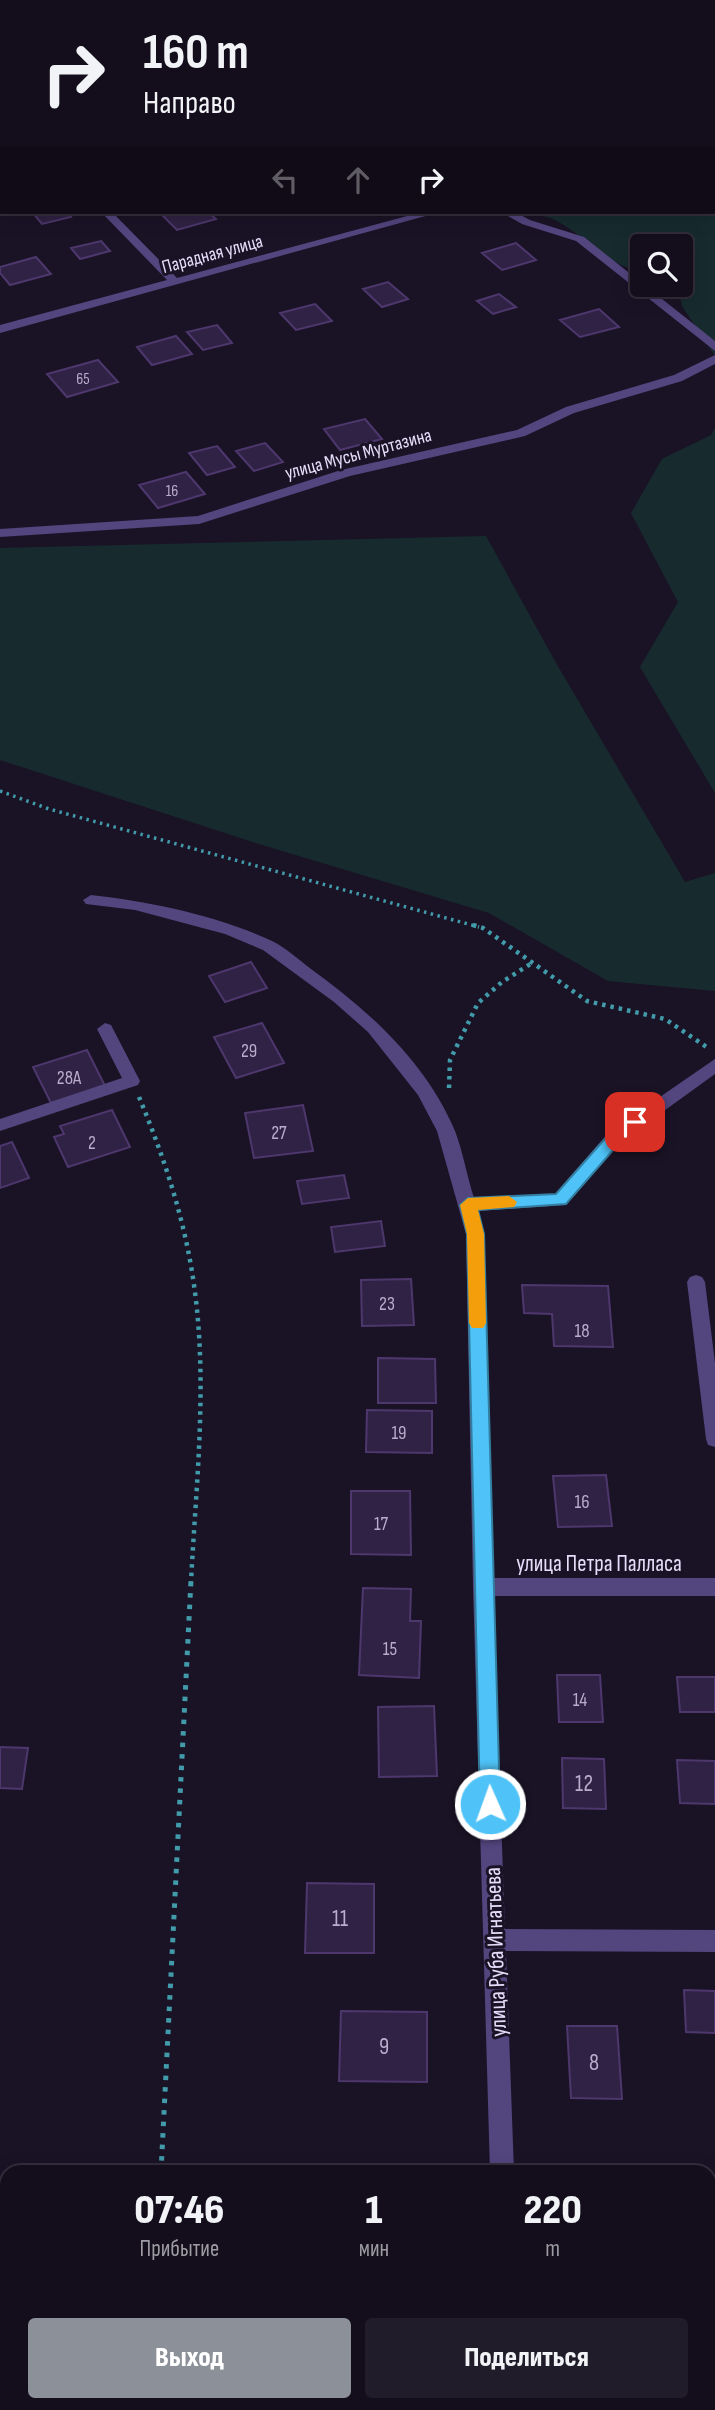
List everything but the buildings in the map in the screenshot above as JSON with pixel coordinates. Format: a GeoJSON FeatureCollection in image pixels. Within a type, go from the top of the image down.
{"type":"FeatureCollection","features":[{"type":"Feature","properties":{"kind":"street"},"geometry":{"type":"LineString","coordinates":[[108,214],[174,281]]}},
{"type":"Feature","properties":{"kind":"street","name":"Парадная улица"},"geometry":{"type":"LineString","coordinates":[[0,329],[413,214]]}},
{"type":"Feature","properties":{"kind":"street"},"geometry":{"type":"LineString","coordinates":[[511,214],[526,222],[580,239],[715,347]]}},
{"type":"Feature","properties":{"kind":"street","name":"улица Мусы Муртазина"},"geometry":{"type":"LineString","coordinates":[[0,533],[199,520],[346,473],[521,433],[570,411],[678,378],[715,359]]}},
{"type":"Feature","properties":{"kind":"street","name":"улица Руба Игнатьева"},"geometry":{"type":"LineString","coordinates":[[91,900],[135,905],[230,930],[270,946],[340,998],[374,1028],[424,1091],[446,1131],[475,1234],[483,1587],[502,2165]]}},
{"type":"Feature","properties":{"kind":"street"},"geometry":{"type":"LineString","coordinates":[[0,1125],[132,1081],[105,1029]]}},
{"type":"Feature","properties":{"kind":"street"},"geometry":{"type":"LineString","coordinates":[[468,1205],[560,1200],[615,1137],[715,1065]]}},
{"type":"Feature","properties":{"kind":"street"},"geometry":{"type":"LineString","coordinates":[[696,1282],[715,1439]]}},
{"type":"Feature","properties":{"kind":"street","name":"улица Петра Палласа"},"geometry":{"type":"LineString","coordinates":[[483,1587],[715,1587]]}},
{"type":"Feature","properties":{"kind":"street"},"geometry":{"type":"LineString","coordinates":[[495,1940],[715,1941]]}},
{"type":"Feature","properties":{"kind":"path"},"geometry":{"type":"LineString","coordinates":[[0,791],[49,809],[483,928],[587,1001],[665,1019],[715,1052]]}},
{"type":"Feature","properties":{"kind":"path"},"geometry":{"type":"LineString","coordinates":[[446,1131],[450,1060],[478,1003],[502,982],[532,962]]}},
{"type":"Feature","properties":{"kind":"path"},"geometry":{"type":"LineString","coordinates":[[132,1081],[157,1139],[184,1239],[197,1309],[200,1403],[161,2165]]}},
{"type":"Feature","properties":{"kind":"green space"},"geometry":{"type":"Polygon","coordinates":[[[533,214],[715,214],[715,356],[682,306],[680,297],[693,297],[693,234],[630,234],[630,268],[607,257],[557,221],[533,214]]]}},
{"type":"Feature","properties":{"kind":"green space"},"geometry":{"type":"Polygon","coordinates":[[[715,428],[715,793],[640,667],[678,602],[631,513],[662,459],[711,435],[715,428]]]}},
{"type":"Feature","properties":{"kind":"green space"},"geometry":{"type":"Polygon","coordinates":[[[486,536],[556,663],[685,882],[715,873],[715,991],[608,981],[489,913],[259,844],[0,760],[0,548],[486,536]]]}},
{"type":"Feature","properties":{"kind":"slow traffic"},"geometry":{"type":"LineString","coordinates":[[477,1323],[475,1234],[468,1205],[509,1202]]}},
{"type":"Feature","properties":{"kind":"route"},"geometry":{"type":"LineString","coordinates":[[490,1804],[475,1234],[468,1205],[560,1200],[615,1137],[635,1122]]}}]}
